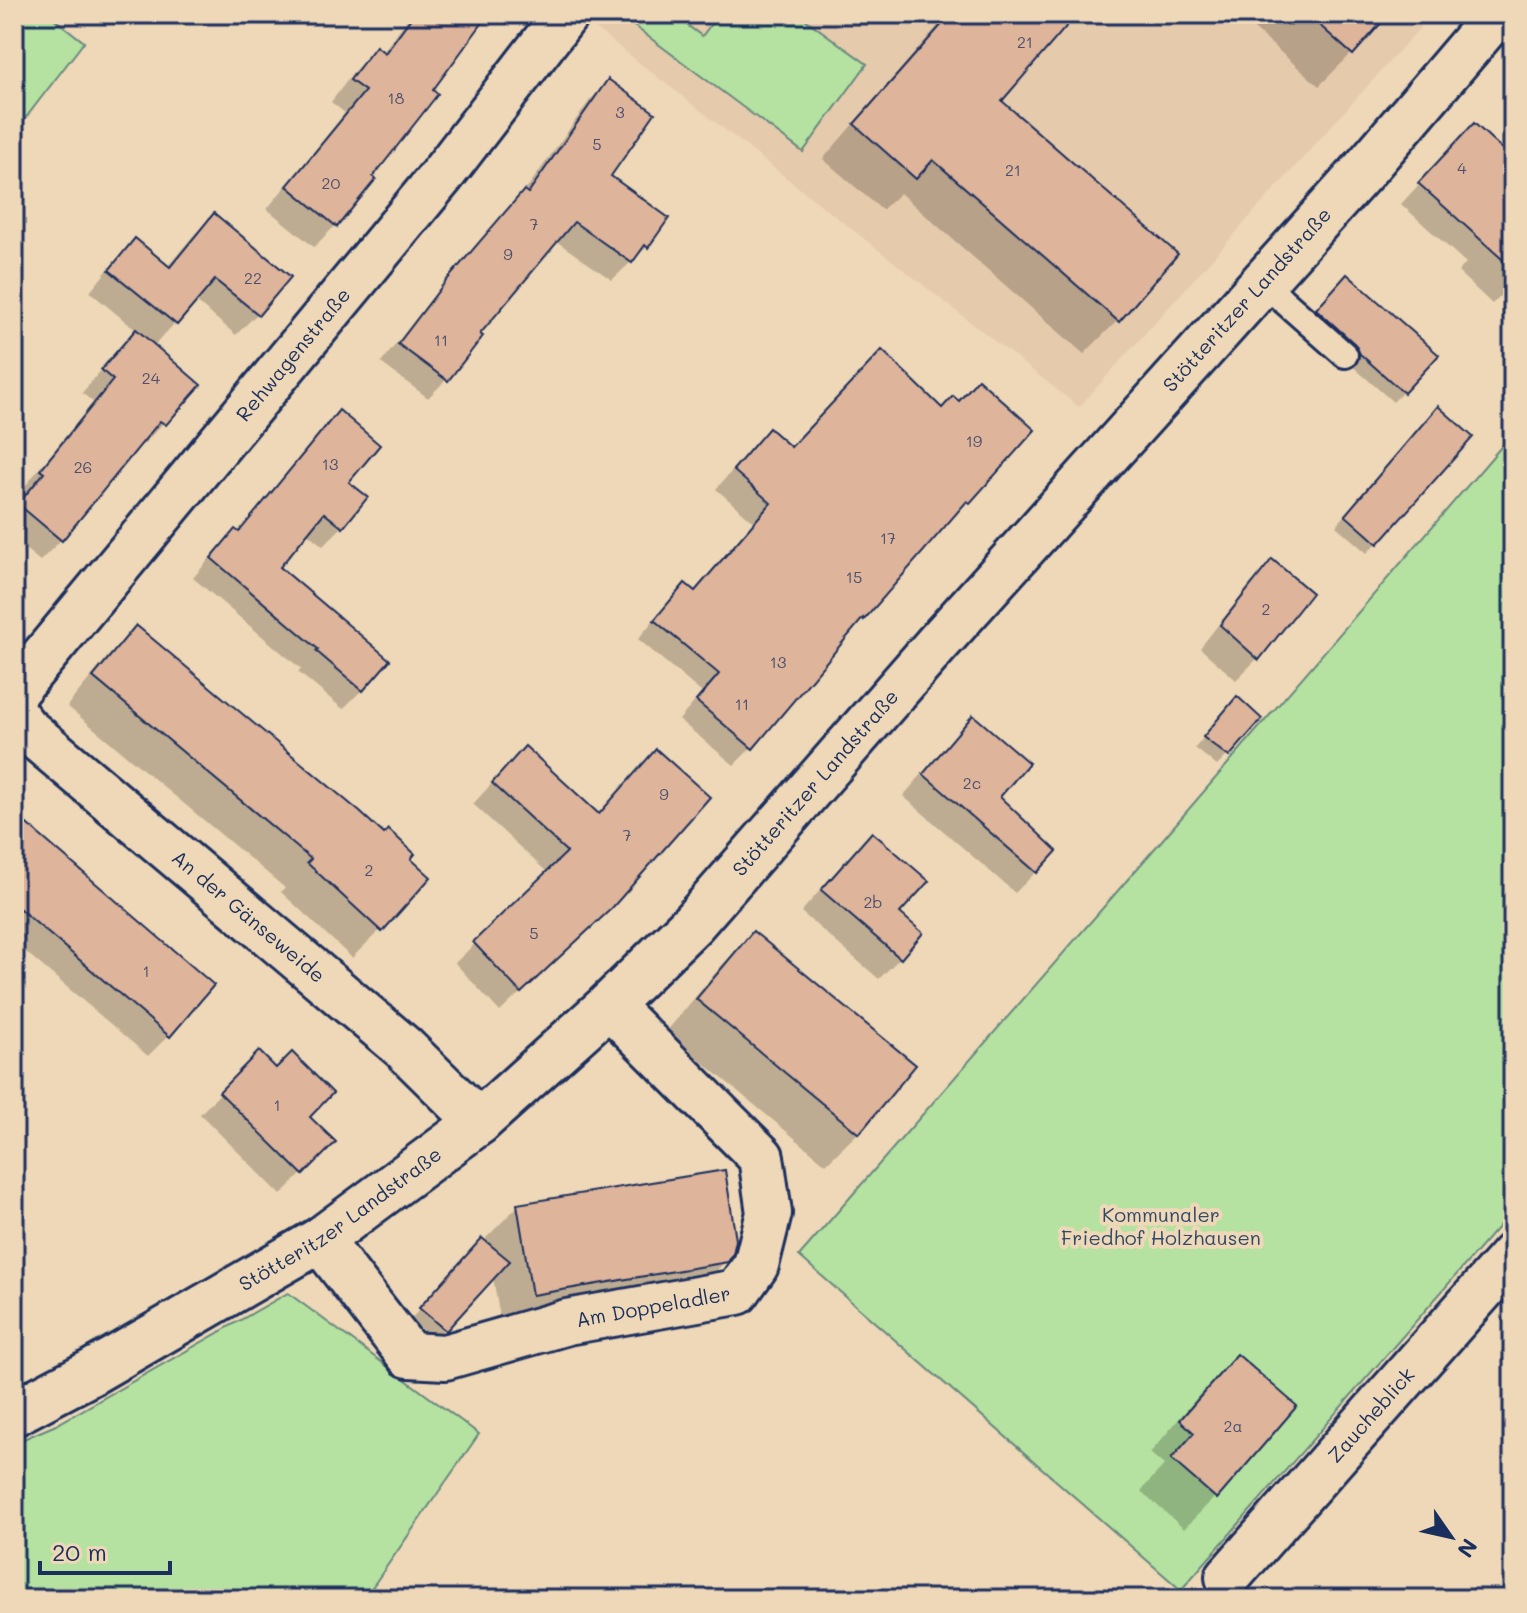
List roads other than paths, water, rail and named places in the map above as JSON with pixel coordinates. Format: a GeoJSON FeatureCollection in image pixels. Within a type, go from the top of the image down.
{"type":"FeatureCollection","features":[{"type":"Feature","properties":{"kind":"street","name":"Rehwagenstraße"},"geometry":{"type":"LineString","coordinates":[[14,692],[442,175],[566,14]]}},
{"type":"Feature","properties":{"kind":"street","name":"Stötteritzer Landstraße"},"geometry":{"type":"LineString","coordinates":[[14,1413],[92,1372],[320,1240],[479,1122],[609,1005],[693,923],[937,644],[1363,171],[1497,14]]}},
{"type":"Feature","properties":{"kind":"street","name":"An der Gänseweide"},"geometry":{"type":"LineString","coordinates":[[14,714],[25,728],[403,1047],[479,1122]]}},
{"type":"Feature","properties":{"kind":"street","name":"Am Doppeladler"},"geometry":{"type":"LineString","coordinates":[[320,1240],[409,1355],[445,1357],[567,1322],[737,1292],[756,1265],[769,1213],[761,1157],[609,1005]]}},
{"type":"Feature","properties":{"kind":"street","name":"Zaucheblick"},"geometry":{"type":"LineString","coordinates":[[1228,1577],[1513,1255]]}},
{"type":"Feature","properties":{"kind":"lane"},"geometry":{"type":"LineString","coordinates":[[1262,282],[1345,355]]}},
{"type":"Feature","properties":{"kind":"park label","name":"Kommunaler Friedhof Holzhausen"},"geometry":{"type":"Point","coordinates":[1161,1226]}}]}
